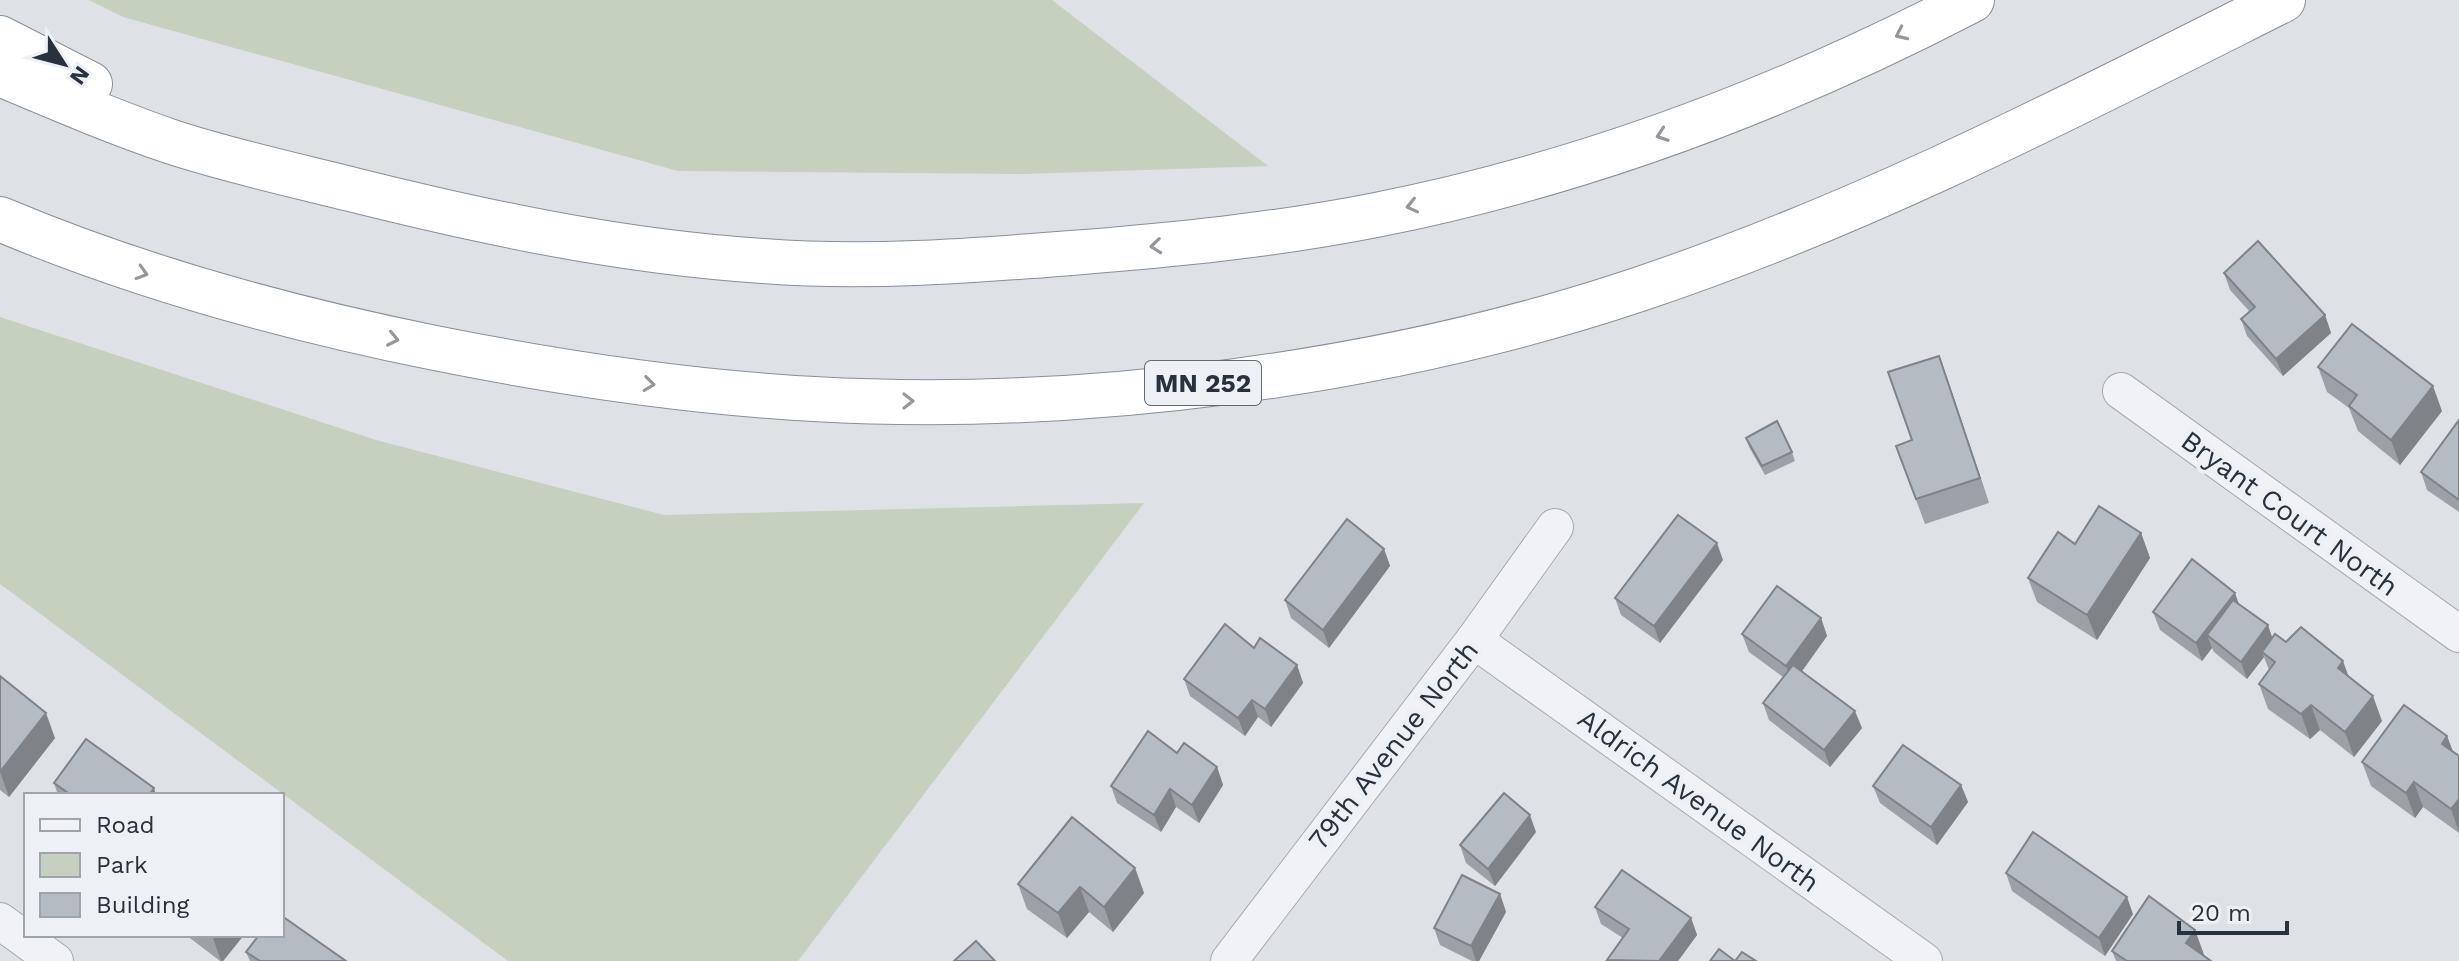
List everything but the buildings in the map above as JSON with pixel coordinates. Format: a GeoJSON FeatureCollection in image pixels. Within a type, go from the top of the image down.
{"type":"FeatureCollection","features":[{"type":"Feature","properties":{"kind":"highway"},"geometry":{"type":"LineString","coordinates":[[0,74],[115,121],[226,157],[521,229],[724,258],[874,265],[977,262],[1267,234],[1374,215],[1531,178],[1744,105],[1972,0]]}},
{"type":"Feature","properties":{"kind":"highway","name":"MN 252"},"geometry":{"type":"LineString","coordinates":[[0,219],[68,248],[195,289],[353,331],[518,364],[683,388],[810,399],[929,401],[1084,395],[1283,374],[1392,354],[1496,332],[1641,289],[1774,242],[1924,178],[2283,0]]}},
{"type":"Feature","properties":{"kind":"highway"},"geometry":{"type":"LineString","coordinates":[[0,38],[226,157]]}},
{"type":"Feature","properties":{"kind":"street","name":"Bryant Court North"},"geometry":{"type":"LineString","coordinates":[[2121,391],[2459,634]]}},
{"type":"Feature","properties":{"kind":"street","name":"79th Avenue North"},"geometry":{"type":"LineString","coordinates":[[1229,961],[1474,640],[1555,527]]}},
{"type":"Feature","properties":{"kind":"street","name":"Aldrich Avenue North"},"geometry":{"type":"LineString","coordinates":[[1474,640],[1924,961]]}},
{"type":"Feature","properties":{"kind":"street"},"geometry":{"type":"LineString","coordinates":[[0,921],[55,961]]}},
{"type":"Feature","properties":{"kind":"green space"},"geometry":{"type":"Polygon","coordinates":[[[89,0],[1052,0],[1268,166],[1024,174],[678,171],[123,17],[89,0]]]}},
{"type":"Feature","properties":{"kind":"green space"},"geometry":{"type":"Polygon","coordinates":[[[0,317],[376,440],[664,515],[1144,503],[798,961],[508,961],[0,584],[0,317]]]}}]}
